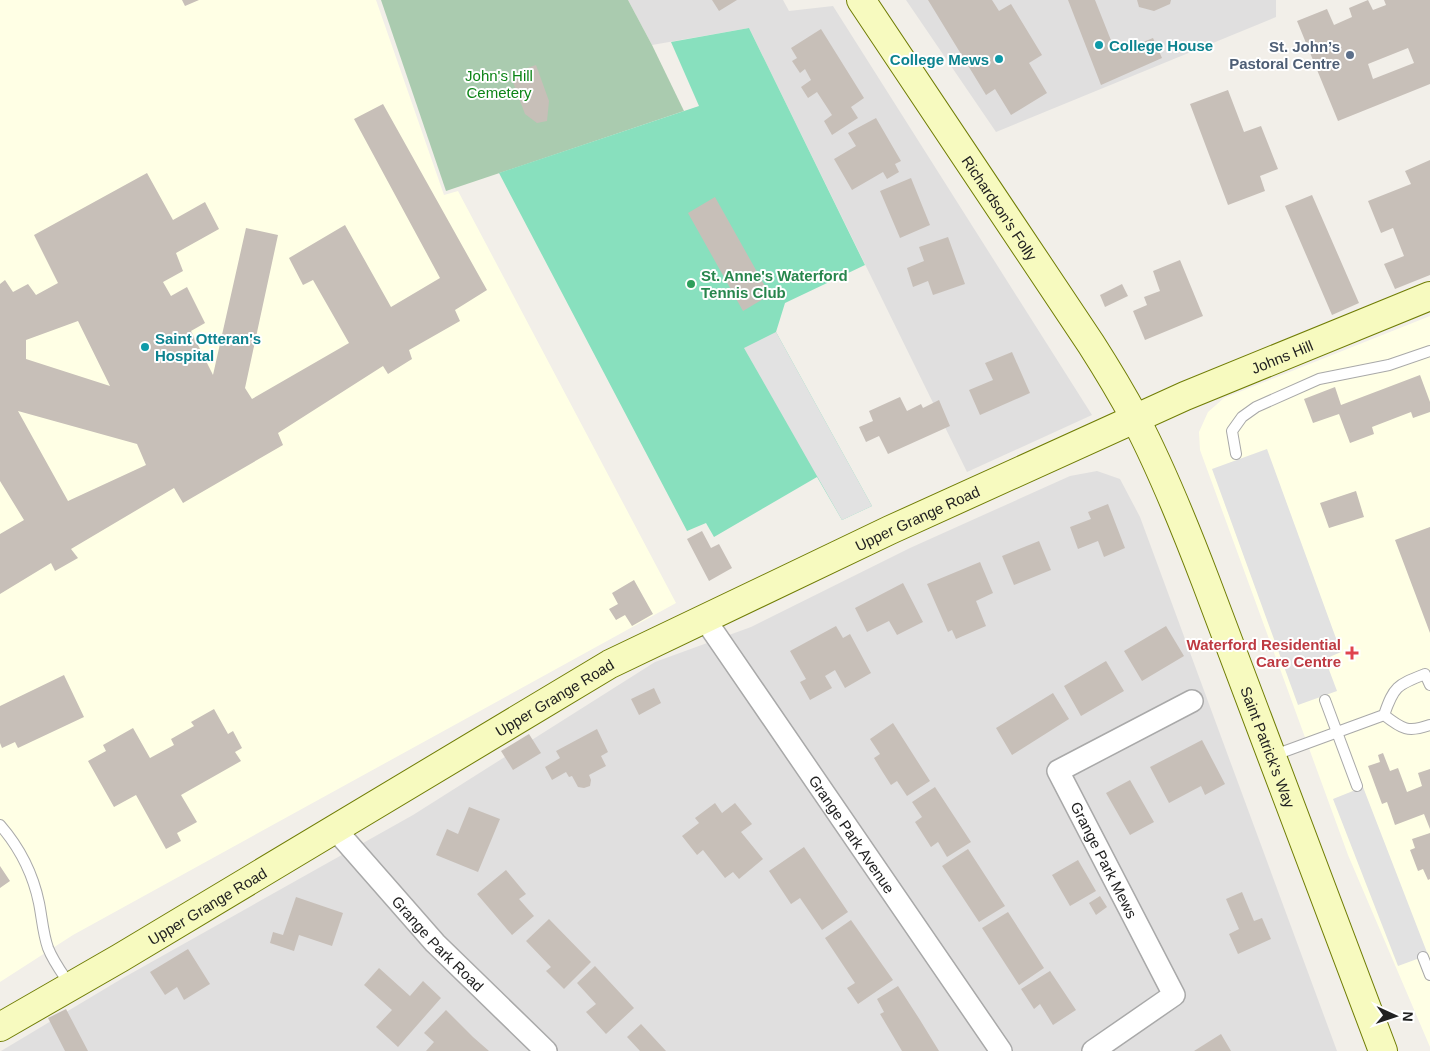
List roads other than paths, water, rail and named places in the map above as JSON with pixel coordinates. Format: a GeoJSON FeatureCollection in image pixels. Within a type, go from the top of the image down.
{"type":"FeatureCollection","features":[{"type":"Feature","properties":{"kind":"street","name":"Richardson's Folly"},"geometry":{"type":"LineString","coordinates":[[861,0],[1063,301],[1135,418]]}},
{"type":"Feature","properties":{"kind":"street","name":"Johns Hill"},"geometry":{"type":"LineString","coordinates":[[1135,418],[1212,384],[1430,296]]}},
{"type":"Feature","properties":{"kind":"street","name":"Upper Grange Road"},"geometry":{"type":"LineString","coordinates":[[0,1027],[70,985],[120,958],[610,664],[890,530],[1135,418]]}},
{"type":"Feature","properties":{"kind":"street","name":"Saint Patrick's Way"},"geometry":{"type":"LineString","coordinates":[[1135,418],[1185,528],[1383,1051]]}},
{"type":"Feature","properties":{"kind":"street","name":"Grange Park Avenue"},"geometry":{"type":"LineString","coordinates":[[704,618],[1001,1051]]}},
{"type":"Feature","properties":{"kind":"street","name":"Grange Park Mews"},"geometry":{"type":"LineString","coordinates":[[1093,1051],[1174,995],[1058,771],[1192,701]]}},
{"type":"Feature","properties":{"kind":"street","name":"Grange Park Road"},"geometry":{"type":"LineString","coordinates":[[335,829],[435,943],[546,1051]]}},
{"type":"Feature","properties":{"kind":"lane"},"geometry":{"type":"LineString","coordinates":[[1236,454],[1232,431],[1242,416],[1256,407],[1319,379],[1389,365],[1430,351]]}},
{"type":"Feature","properties":{"kind":"lane"},"geometry":{"type":"LineString","coordinates":[[1384,715],[1389,699],[1395,689],[1402,683],[1425,674],[1430,685]]}},
{"type":"Feature","properties":{"kind":"lane"},"geometry":{"type":"LineString","coordinates":[[1325,700],[1357,786]]}},
{"type":"Feature","properties":{"kind":"lane"},"geometry":{"type":"LineString","coordinates":[[1271,756],[1384,715]]}},
{"type":"Feature","properties":{"kind":"lane"},"geometry":{"type":"LineString","coordinates":[[1384,715],[1398,727],[1410,730],[1430,725]]}},
{"type":"Feature","properties":{"kind":"lane"},"geometry":{"type":"LineString","coordinates":[[0,825],[24,859],[39,902],[52,957],[70,985]]}},
{"type":"Feature","properties":{"kind":"lane"},"geometry":{"type":"LineString","coordinates":[[1423,957],[1430,975]]}},
{"type":"Feature","properties":{"kind":"place","name":"College House"},"geometry":{"type":"Point","coordinates":[1099,45]}},
{"type":"Feature","properties":{"kind":"place","name":"St. John’s Pastoral Centre"},"geometry":{"type":"Point","coordinates":[1350,55]}},
{"type":"Feature","properties":{"kind":"place","name":"College Mews"},"geometry":{"type":"Point","coordinates":[999,59]}},
{"type":"Feature","properties":{"kind":"place","name":"St. Anne's Waterford Tennis Club"},"geometry":{"type":"Point","coordinates":[691,284]}},
{"type":"Feature","properties":{"kind":"place","name":"Saint Otteran's Hospital"},"geometry":{"type":"Point","coordinates":[145,347]}},
{"type":"Feature","properties":{"kind":"place","name":"Waterford Residential Care Centre"},"geometry":{"type":"Point","coordinates":[1352,653]}},
{"type":"Feature","properties":{"kind":"park label","name":"John's Hill Cemetery"},"geometry":{"type":"Point","coordinates":[499,84]}}]}
